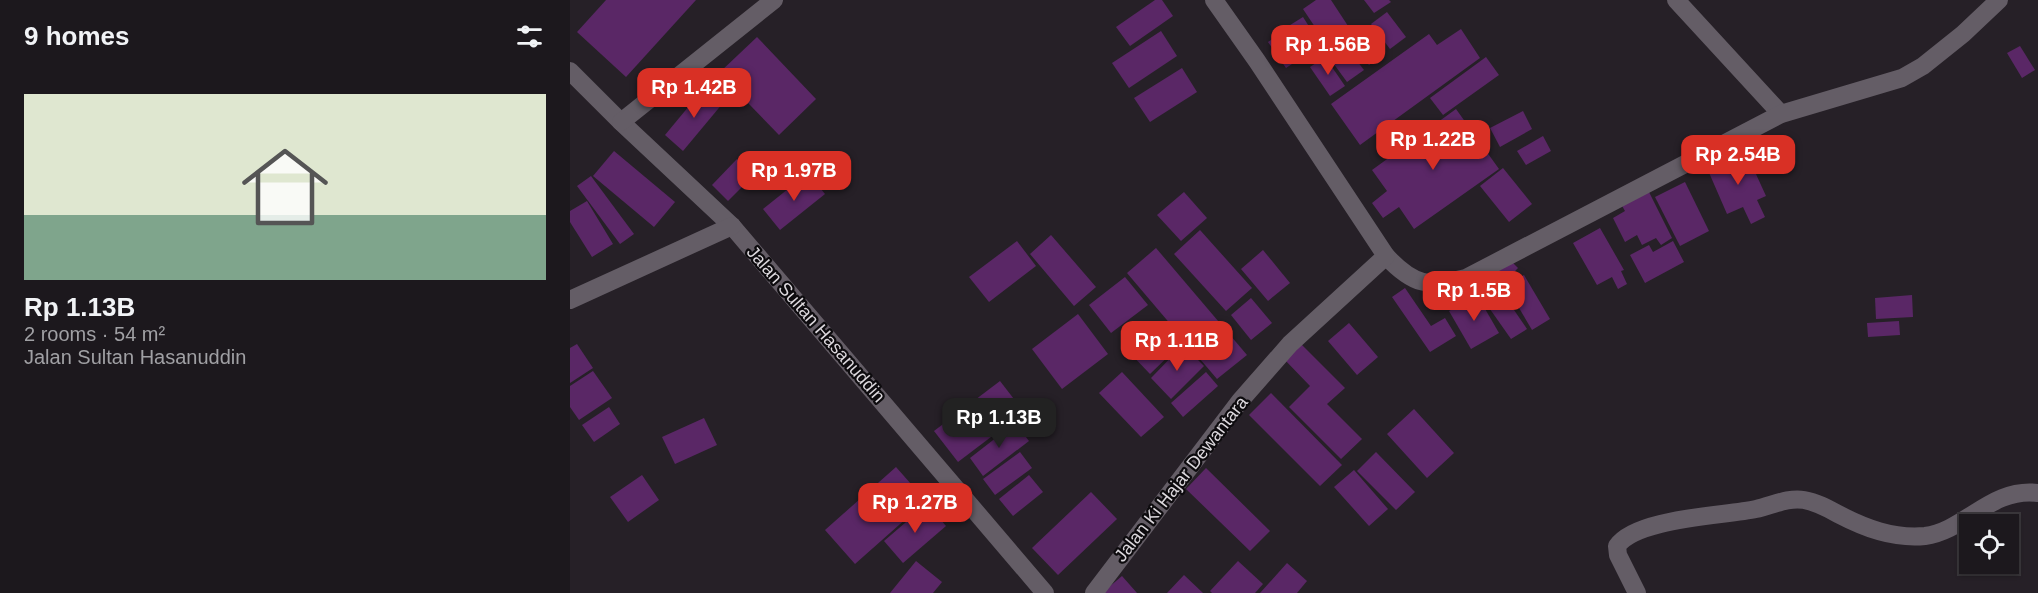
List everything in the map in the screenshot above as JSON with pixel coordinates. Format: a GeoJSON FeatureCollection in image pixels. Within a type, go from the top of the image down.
{"type":"FeatureCollection","features":[{"type":"Feature","properties":{"kind":"street"},"geometry":{"type":"LineString","coordinates":[[621,122],[774,0]]}},
{"type":"Feature","properties":{"kind":"street"},"geometry":{"type":"LineString","coordinates":[[1214,0],[1257,60],[1386,256],[1397,268],[1416,280],[1430,285],[1466,278],[1781,114],[1902,78],[1923,66],[1963,34],[1999,0]]}},
{"type":"Feature","properties":{"kind":"street"},"geometry":{"type":"LineString","coordinates":[[1676,0],[1781,114]]}},
{"type":"Feature","properties":{"kind":"street","name":"Jalan Sultan Hasanuddin"},"geometry":{"type":"LineString","coordinates":[[570,70],[621,122],[732,226],[1045,593]]}},
{"type":"Feature","properties":{"kind":"street"},"geometry":{"type":"LineString","coordinates":[[570,300],[732,226]]}},
{"type":"Feature","properties":{"kind":"street","name":"Jalan Ki Hajar Dewantara"},"geometry":{"type":"LineString","coordinates":[[1094,593],[1240,401],[1290,344],[1386,256]]}},
{"type":"Feature","properties":{"kind":"street"},"geometry":{"type":"LineString","coordinates":[[1637,593],[1618,555],[1617,546],[1634,532],[1668,522],[1755,510],[1796,499],[1820,505],[1862,526],[1882,533],[1925,536],[1941,532],[2001,499],[2018,494],[2038,493]]}},
{"type":"Feature","properties":{"kind":"building"},"geometry":{"type":"Polygon","coordinates":[[[606,0],[696,0],[626,77],[577,32],[606,0]]]}},
{"type":"Feature","properties":{"kind":"building"},"geometry":{"type":"Polygon","coordinates":[[[1155,0],[1162,0],[1173,16],[1130,46],[1116,27],[1155,0]]]}},
{"type":"Feature","properties":{"kind":"building"},"geometry":{"type":"Polygon","coordinates":[[[1316,0],[1331,0],[1350,29],[1327,45],[1303,9],[1316,0]]]}},
{"type":"Feature","properties":{"kind":"building"},"geometry":{"type":"Polygon","coordinates":[[[1364,0],[1389,0],[1391,2],[1374,13],[1364,0]]]}},
{"type":"Feature","properties":{"kind":"building"},"geometry":{"type":"Polygon","coordinates":[[[1387,12],[1406,37],[1390,49],[1371,24],[1387,12]]]}},
{"type":"Feature","properties":{"kind":"building"},"geometry":{"type":"Polygon","coordinates":[[[1303,17],[1324,50],[1309,60],[1287,27],[1303,17]]]}},
{"type":"Feature","properties":{"kind":"building"},"geometry":{"type":"Polygon","coordinates":[[[1461,29],[1480,58],[1360,145],[1331,104],[1429,34],[1437,45],[1461,29]]]}},
{"type":"Feature","properties":{"kind":"building"},"geometry":{"type":"Polygon","coordinates":[[[1286,30],[1304,56],[1286,68],[1268,42],[1286,30]]]}},
{"type":"Feature","properties":{"kind":"building"},"geometry":{"type":"Polygon","coordinates":[[[1365,30],[1384,53],[1369,65],[1350,42],[1365,30]]]}},
{"type":"Feature","properties":{"kind":"building"},"geometry":{"type":"Polygon","coordinates":[[[1161,31],[1177,56],[1129,88],[1112,63],[1161,31]]]}},
{"type":"Feature","properties":{"kind":"building"},"geometry":{"type":"Polygon","coordinates":[[[757,37],[816,99],[779,135],[719,73],[757,37]]]}},
{"type":"Feature","properties":{"kind":"building"},"geometry":{"type":"Polygon","coordinates":[[[1344,44],[1364,70],[1347,82],[1328,56],[1344,44]]]}},
{"type":"Feature","properties":{"kind":"building"},"geometry":{"type":"Polygon","coordinates":[[[2020,46],[2035,70],[2022,78],[2007,53],[2020,46]]]}},
{"type":"Feature","properties":{"kind":"building"},"geometry":{"type":"Polygon","coordinates":[[[1325,57],[1345,86],[1330,96],[1310,67],[1325,57]]]}},
{"type":"Feature","properties":{"kind":"building"},"geometry":{"type":"Polygon","coordinates":[[[1486,57],[1499,75],[1443,115],[1430,98],[1486,57]]]}},
{"type":"Feature","properties":{"kind":"building"},"geometry":{"type":"Polygon","coordinates":[[[1182,68],[1197,92],[1150,122],[1134,98],[1182,68]]]}},
{"type":"Feature","properties":{"kind":"building"},"geometry":{"type":"Polygon","coordinates":[[[704,88],[723,103],[683,151],[665,135],[704,88]]]}},
{"type":"Feature","properties":{"kind":"building"},"geometry":{"type":"Polygon","coordinates":[[[1456,109],[1499,169],[1414,229],[1399,207],[1383,218],[1372,203],[1387,191],[1372,170],[1456,109]]]}},
{"type":"Feature","properties":{"kind":"building"},"geometry":{"type":"Polygon","coordinates":[[[1523,111],[1532,129],[1500,147],[1490,128],[1523,111]]]}},
{"type":"Feature","properties":{"kind":"building"},"geometry":{"type":"Polygon","coordinates":[[[1543,136],[1551,151],[1526,165],[1517,151],[1543,136]]]}},
{"type":"Feature","properties":{"kind":"building"},"geometry":{"type":"Polygon","coordinates":[[[1745,150],[1766,196],[1757,200],[1765,217],[1751,224],[1743,207],[1727,214],[1707,168],[1745,150]]]}},
{"type":"Feature","properties":{"kind":"building"},"geometry":{"type":"Polygon","coordinates":[[[614,151],[675,202],[654,227],[593,176],[614,151]]]}},
{"type":"Feature","properties":{"kind":"building"},"geometry":{"type":"Polygon","coordinates":[[[737,159],[754,175],[728,201],[712,185],[737,159]]]}},
{"type":"Feature","properties":{"kind":"building"},"geometry":{"type":"Polygon","coordinates":[[[1503,168],[1532,204],[1509,222],[1480,186],[1503,168]]]}},
{"type":"Feature","properties":{"kind":"building"},"geometry":{"type":"Polygon","coordinates":[[[808,173],[825,194],[780,230],[763,209],[808,173]]]}},
{"type":"Feature","properties":{"kind":"building"},"geometry":{"type":"Polygon","coordinates":[[[591,176],[634,234],[620,244],[577,186],[591,176]]]}},
{"type":"Feature","properties":{"kind":"building"},"geometry":{"type":"Polygon","coordinates":[[[1685,182],[1709,231],[1680,246],[1655,197],[1685,182]]]}},
{"type":"Feature","properties":{"kind":"building"},"geometry":{"type":"Polygon","coordinates":[[[1648,190],[1672,238],[1661,245],[1656,238],[1642,245],[1637,235],[1625,242],[1613,218],[1625,211],[1621,204],[1648,190]]]}},
{"type":"Feature","properties":{"kind":"building"},"geometry":{"type":"Polygon","coordinates":[[[1184,192],[1207,218],[1181,241],[1157,215],[1184,192]]]}},
{"type":"Feature","properties":{"kind":"building"},"geometry":{"type":"Polygon","coordinates":[[[587,201],[613,244],[592,257],[570,222],[570,211],[587,201]]]}},
{"type":"Feature","properties":{"kind":"building"},"geometry":{"type":"Polygon","coordinates":[[[1600,228],[1624,270],[1621,271],[1627,284],[1618,289],[1612,277],[1597,285],[1573,243],[1600,228]]]}},
{"type":"Feature","properties":{"kind":"building"},"geometry":{"type":"Polygon","coordinates":[[[1200,230],[1252,288],[1226,311],[1174,254],[1200,230]]]}},
{"type":"Feature","properties":{"kind":"building"},"geometry":{"type":"Polygon","coordinates":[[[1051,235],[1096,287],[1074,306],[1030,254],[1051,235]]]}},
{"type":"Feature","properties":{"kind":"building"},"geometry":{"type":"Polygon","coordinates":[[[1017,241],[1036,266],[989,302],[969,277],[1017,241]]]}},
{"type":"Feature","properties":{"kind":"building"},"geometry":{"type":"Polygon","coordinates":[[[1673,241],[1684,262],[1645,283],[1630,255],[1649,245],[1653,252],[1673,241]]]}},
{"type":"Feature","properties":{"kind":"building"},"geometry":{"type":"Polygon","coordinates":[[[1156,248],[1247,355],[1217,379],[1127,273],[1156,248]]]}},
{"type":"Feature","properties":{"kind":"building"},"geometry":{"type":"Polygon","coordinates":[[[1263,250],[1290,283],[1268,301],[1241,269],[1263,250]]]}},
{"type":"Feature","properties":{"kind":"building"},"geometry":{"type":"Polygon","coordinates":[[[1507,257],[1518,268],[1489,298],[1478,288],[1507,257]]]}},
{"type":"Feature","properties":{"kind":"building"},"geometry":{"type":"Polygon","coordinates":[[[1524,275],[1550,319],[1532,330],[1506,286],[1524,275]]]}},
{"type":"Feature","properties":{"kind":"building"},"geometry":{"type":"Polygon","coordinates":[[[1125,277],[1148,305],[1111,333],[1089,305],[1125,277]]]}},
{"type":"Feature","properties":{"kind":"building"},"geometry":{"type":"Polygon","coordinates":[[[1405,288],[1431,326],[1445,318],[1456,336],[1430,352],[1392,297],[1405,288]]]}},
{"type":"Feature","properties":{"kind":"building"},"geometry":{"type":"Polygon","coordinates":[[[1501,291],[1527,329],[1511,339],[1485,302],[1501,291]]]}},
{"type":"Feature","properties":{"kind":"building"},"geometry":{"type":"Polygon","coordinates":[[[1477,295],[1499,333],[1471,349],[1449,311],[1477,295]]]}},
{"type":"Feature","properties":{"kind":"building"},"geometry":{"type":"Polygon","coordinates":[[[1912,295],[1913,317],[1876,319],[1875,298],[1912,295]]]}},
{"type":"Feature","properties":{"kind":"building"},"geometry":{"type":"Polygon","coordinates":[[[1251,298],[1272,323],[1251,340],[1231,315],[1251,298]]]}},
{"type":"Feature","properties":{"kind":"building"},"geometry":{"type":"Polygon","coordinates":[[[1078,314],[1108,354],[1062,389],[1032,349],[1078,314]]]}},
{"type":"Feature","properties":{"kind":"building"},"geometry":{"type":"Polygon","coordinates":[[[1899,321],[1900,335],[1868,337],[1867,323],[1899,321]]]}},
{"type":"Feature","properties":{"kind":"building"},"geometry":{"type":"Polygon","coordinates":[[[1160,322],[1181,344],[1150,374],[1129,352],[1160,322]]]}},
{"type":"Feature","properties":{"kind":"building"},"geometry":{"type":"Polygon","coordinates":[[[1349,323],[1378,357],[1357,375],[1328,341],[1349,323]]]}},
{"type":"Feature","properties":{"kind":"building"},"geometry":{"type":"Polygon","coordinates":[[[1300,343],[1345,388],[1327,404],[1362,439],[1341,459],[1289,407],[1310,386],[1284,359],[1300,343]]]}},
{"type":"Feature","properties":{"kind":"building"},"geometry":{"type":"Polygon","coordinates":[[[577,344],[593,368],[570,383],[570,348],[577,344]]]}},
{"type":"Feature","properties":{"kind":"building"},"geometry":{"type":"Polygon","coordinates":[[[1183,345],[1204,366],[1171,399],[1151,378],[1183,345]]]}},
{"type":"Feature","properties":{"kind":"building"},"geometry":{"type":"Polygon","coordinates":[[[593,371],[612,398],[579,420],[570,407],[570,386],[593,371]]]}},
{"type":"Feature","properties":{"kind":"building"},"geometry":{"type":"Polygon","coordinates":[[[1122,372],[1164,417],[1141,437],[1099,393],[1122,372]]]}},
{"type":"Feature","properties":{"kind":"building"},"geometry":{"type":"Polygon","coordinates":[[[1206,372],[1218,386],[1183,417],[1171,403],[1206,372]]]}},
{"type":"Feature","properties":{"kind":"building"},"geometry":{"type":"Polygon","coordinates":[[[1000,381],[1024,412],[958,462],[934,431],[1000,381]]]}},
{"type":"Feature","properties":{"kind":"building"},"geometry":{"type":"Polygon","coordinates":[[[1271,393],[1342,465],[1320,486],[1249,415],[1271,393]]]}},
{"type":"Feature","properties":{"kind":"building"},"geometry":{"type":"Polygon","coordinates":[[[609,407],[620,424],[594,442],[582,425],[609,407]]]}},
{"type":"Feature","properties":{"kind":"building"},"geometry":{"type":"Polygon","coordinates":[[[1414,409],[1454,453],[1427,478],[1387,434],[1414,409]]]}},
{"type":"Feature","properties":{"kind":"building"},"geometry":{"type":"Polygon","coordinates":[[[704,418],[717,445],[675,464],[662,437],[704,418]]]}},
{"type":"Feature","properties":{"kind":"building"},"geometry":{"type":"Polygon","coordinates":[[[1015,423],[1029,441],[983,476],[970,458],[1015,423]]]}},
{"type":"Feature","properties":{"kind":"building"},"geometry":{"type":"Polygon","coordinates":[[[1020,452],[1032,468],[995,495],[983,479],[1020,452]]]}},
{"type":"Feature","properties":{"kind":"building"},"geometry":{"type":"Polygon","coordinates":[[[1376,452],[1415,492],[1396,510],[1357,471],[1376,452]]]}},
{"type":"Feature","properties":{"kind":"building"},"geometry":{"type":"Polygon","coordinates":[[[896,467],[926,501],[855,564],[825,530],[896,467]]]}},
{"type":"Feature","properties":{"kind":"building"},"geometry":{"type":"Polygon","coordinates":[[[1206,468],[1270,531],[1250,551],[1186,489],[1206,468]]]}},
{"type":"Feature","properties":{"kind":"building"},"geometry":{"type":"Polygon","coordinates":[[[1354,470],[1388,509],[1369,526],[1334,487],[1354,470]]]}},
{"type":"Feature","properties":{"kind":"building"},"geometry":{"type":"Polygon","coordinates":[[[642,475],[659,500],[628,522],[610,497],[642,475]]]}},
{"type":"Feature","properties":{"kind":"building"},"geometry":{"type":"Polygon","coordinates":[[[1029,475],[1043,492],[1013,516],[999,499],[1029,475]]]}},
{"type":"Feature","properties":{"kind":"building"},"geometry":{"type":"Polygon","coordinates":[[[1091,492],[1117,519],[1058,575],[1032,548],[1091,492]]]}},
{"type":"Feature","properties":{"kind":"building"},"geometry":{"type":"Polygon","coordinates":[[[927,504],[946,526],[903,563],[884,541],[927,504]]]}},
{"type":"Feature","properties":{"kind":"building"},"geometry":{"type":"Polygon","coordinates":[[[916,561],[942,582],[933,593],[890,593],[916,561]]]}},
{"type":"Feature","properties":{"kind":"building"},"geometry":{"type":"Polygon","coordinates":[[[1238,561],[1263,584],[1255,593],[1212,593],[1210,591],[1238,561]]]}},
{"type":"Feature","properties":{"kind":"building"},"geometry":{"type":"Polygon","coordinates":[[[1287,563],[1307,581],[1297,593],[1260,593],[1287,563]]]}},
{"type":"Feature","properties":{"kind":"building"},"geometry":{"type":"Polygon","coordinates":[[[1184,575],[1203,593],[1167,593],[1184,575]]]}},
{"type":"Feature","properties":{"kind":"building"},"geometry":{"type":"Polygon","coordinates":[[[1122,576],[1137,593],[1102,593],[1122,576]]]}}]}
